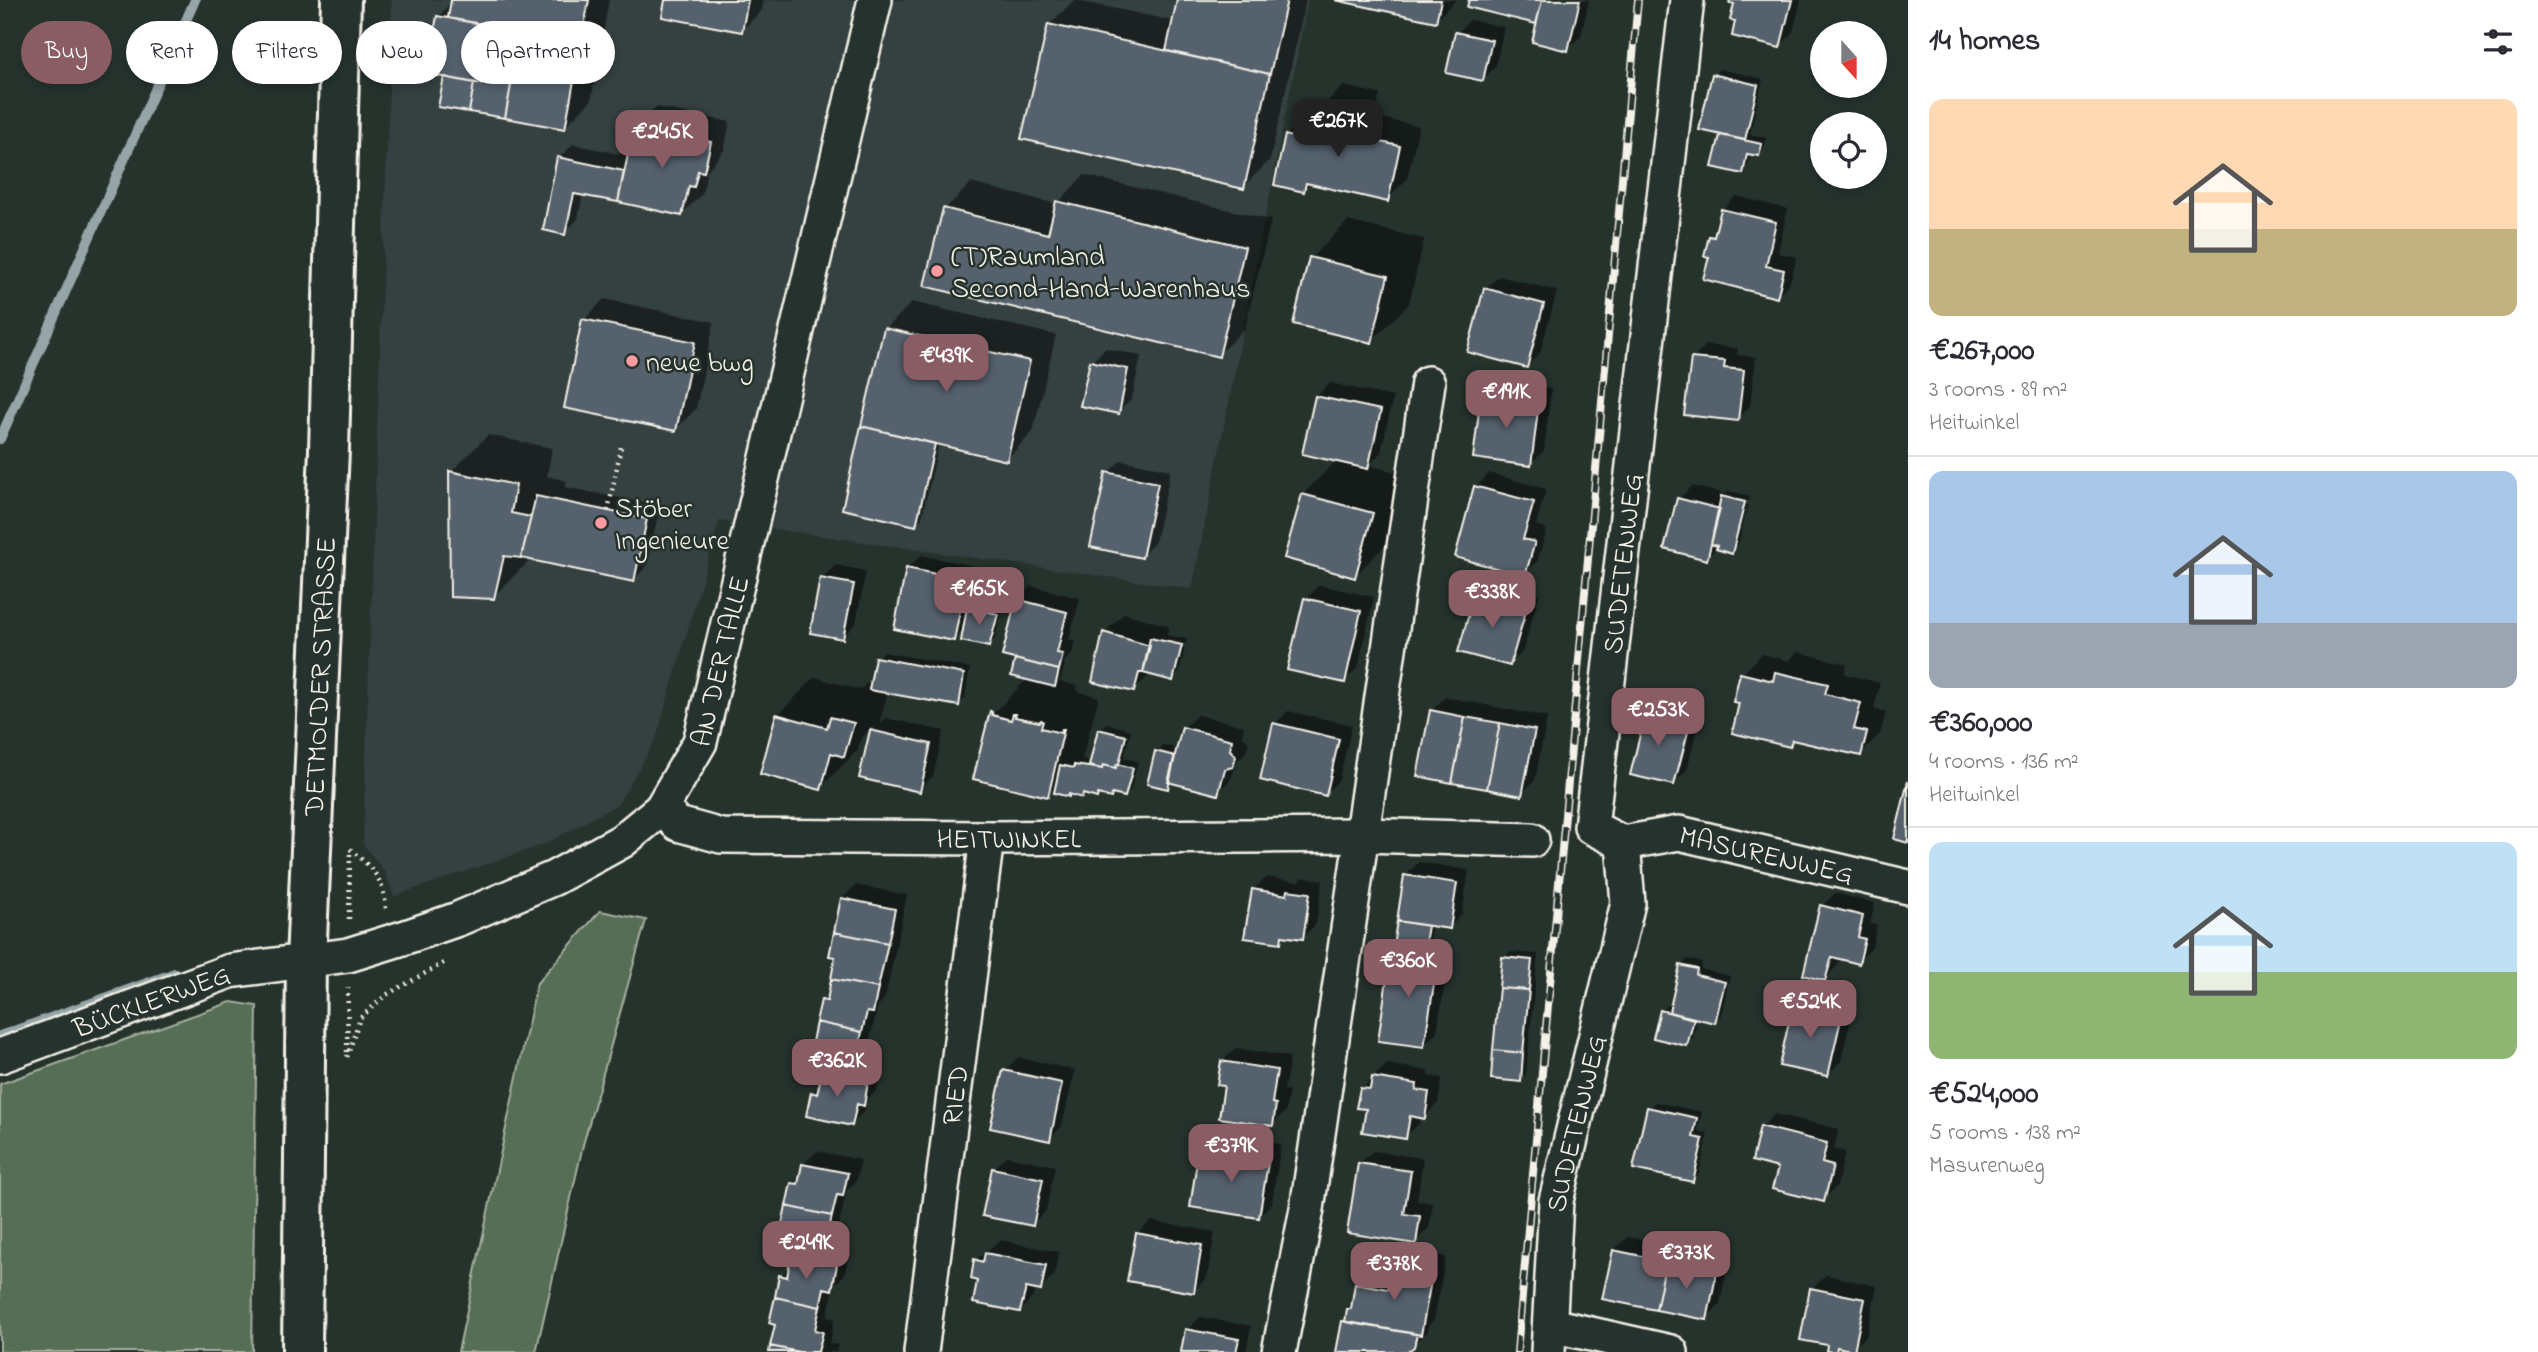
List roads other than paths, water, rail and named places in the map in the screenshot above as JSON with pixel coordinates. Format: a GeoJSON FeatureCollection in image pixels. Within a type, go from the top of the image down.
{"type":"FeatureCollection","features":[{"type":"Feature","properties":{"kind":"street","name":"DETMOLDER STRASSE"},"geometry":{"type":"LineString","coordinates":[[302,1352],[306,961],[329,450],[341,0]]}},
{"type":"Feature","properties":{"kind":"street","name":"AN DER TALLE"},"geometry":{"type":"LineString","coordinates":[[306,961],[348,955],[457,919],[554,878],[622,841],[661,810],[700,742],[875,0]]}},
{"type":"Feature","properties":{"kind":"street","name":"SUDETENWEG"},"geometry":{"type":"LineString","coordinates":[[1550,1339],[1556,1201],[1628,903],[1623,843],[1591,827],[1687,0]]}},
{"type":"Feature","properties":{"kind":"street"},"geometry":{"type":"LineString","coordinates":[[1279,1352],[1307,1209],[1428,383]]}},
{"type":"Feature","properties":{"kind":"street","name":"HEITWINKEL"},"geometry":{"type":"LineString","coordinates":[[661,810],[678,824],[721,836],[987,838],[1363,835],[1532,840]]}},
{"type":"Feature","properties":{"kind":"street","name":"MASURENWEG"},"geometry":{"type":"LineString","coordinates":[[1623,843],[1679,834],[1908,887]]}},
{"type":"Feature","properties":{"kind":"street","name":"RIED"},"geometry":{"type":"LineString","coordinates":[[921,1352],[987,838]]}},
{"type":"Feature","properties":{"kind":"street","name":"BÜCKLERWEG"},"geometry":{"type":"LineString","coordinates":[[0,1056],[230,971],[306,961]]}},
{"type":"Feature","properties":{"kind":"street"},"geometry":{"type":"LineString","coordinates":[[1550,1339],[1671,1352]]}},
{"type":"Feature","properties":{"kind":"waterway"},"geometry":{"type":"LineString","coordinates":[[0,439],[195,0]]}},
{"type":"Feature","properties":{"kind":"waterway"},"geometry":{"type":"LineString","coordinates":[[0,1036],[175,973]]}},
{"type":"Feature","properties":{"kind":"railway"},"geometry":{"type":"LineString","coordinates":[[1517,1352],[1638,0]]}},
{"type":"Feature","properties":{"kind":"place","name":"(T)Raumland Second-Hand-Warenhaus"},"geometry":{"type":"Point","coordinates":[937,271]}},
{"type":"Feature","properties":{"kind":"place","name":"neue bwg"},"geometry":{"type":"Point","coordinates":[632,361]}},
{"type":"Feature","properties":{"kind":"place","name":"Stöber Ingenieure"},"geometry":{"type":"Point","coordinates":[601,523]}}]}
